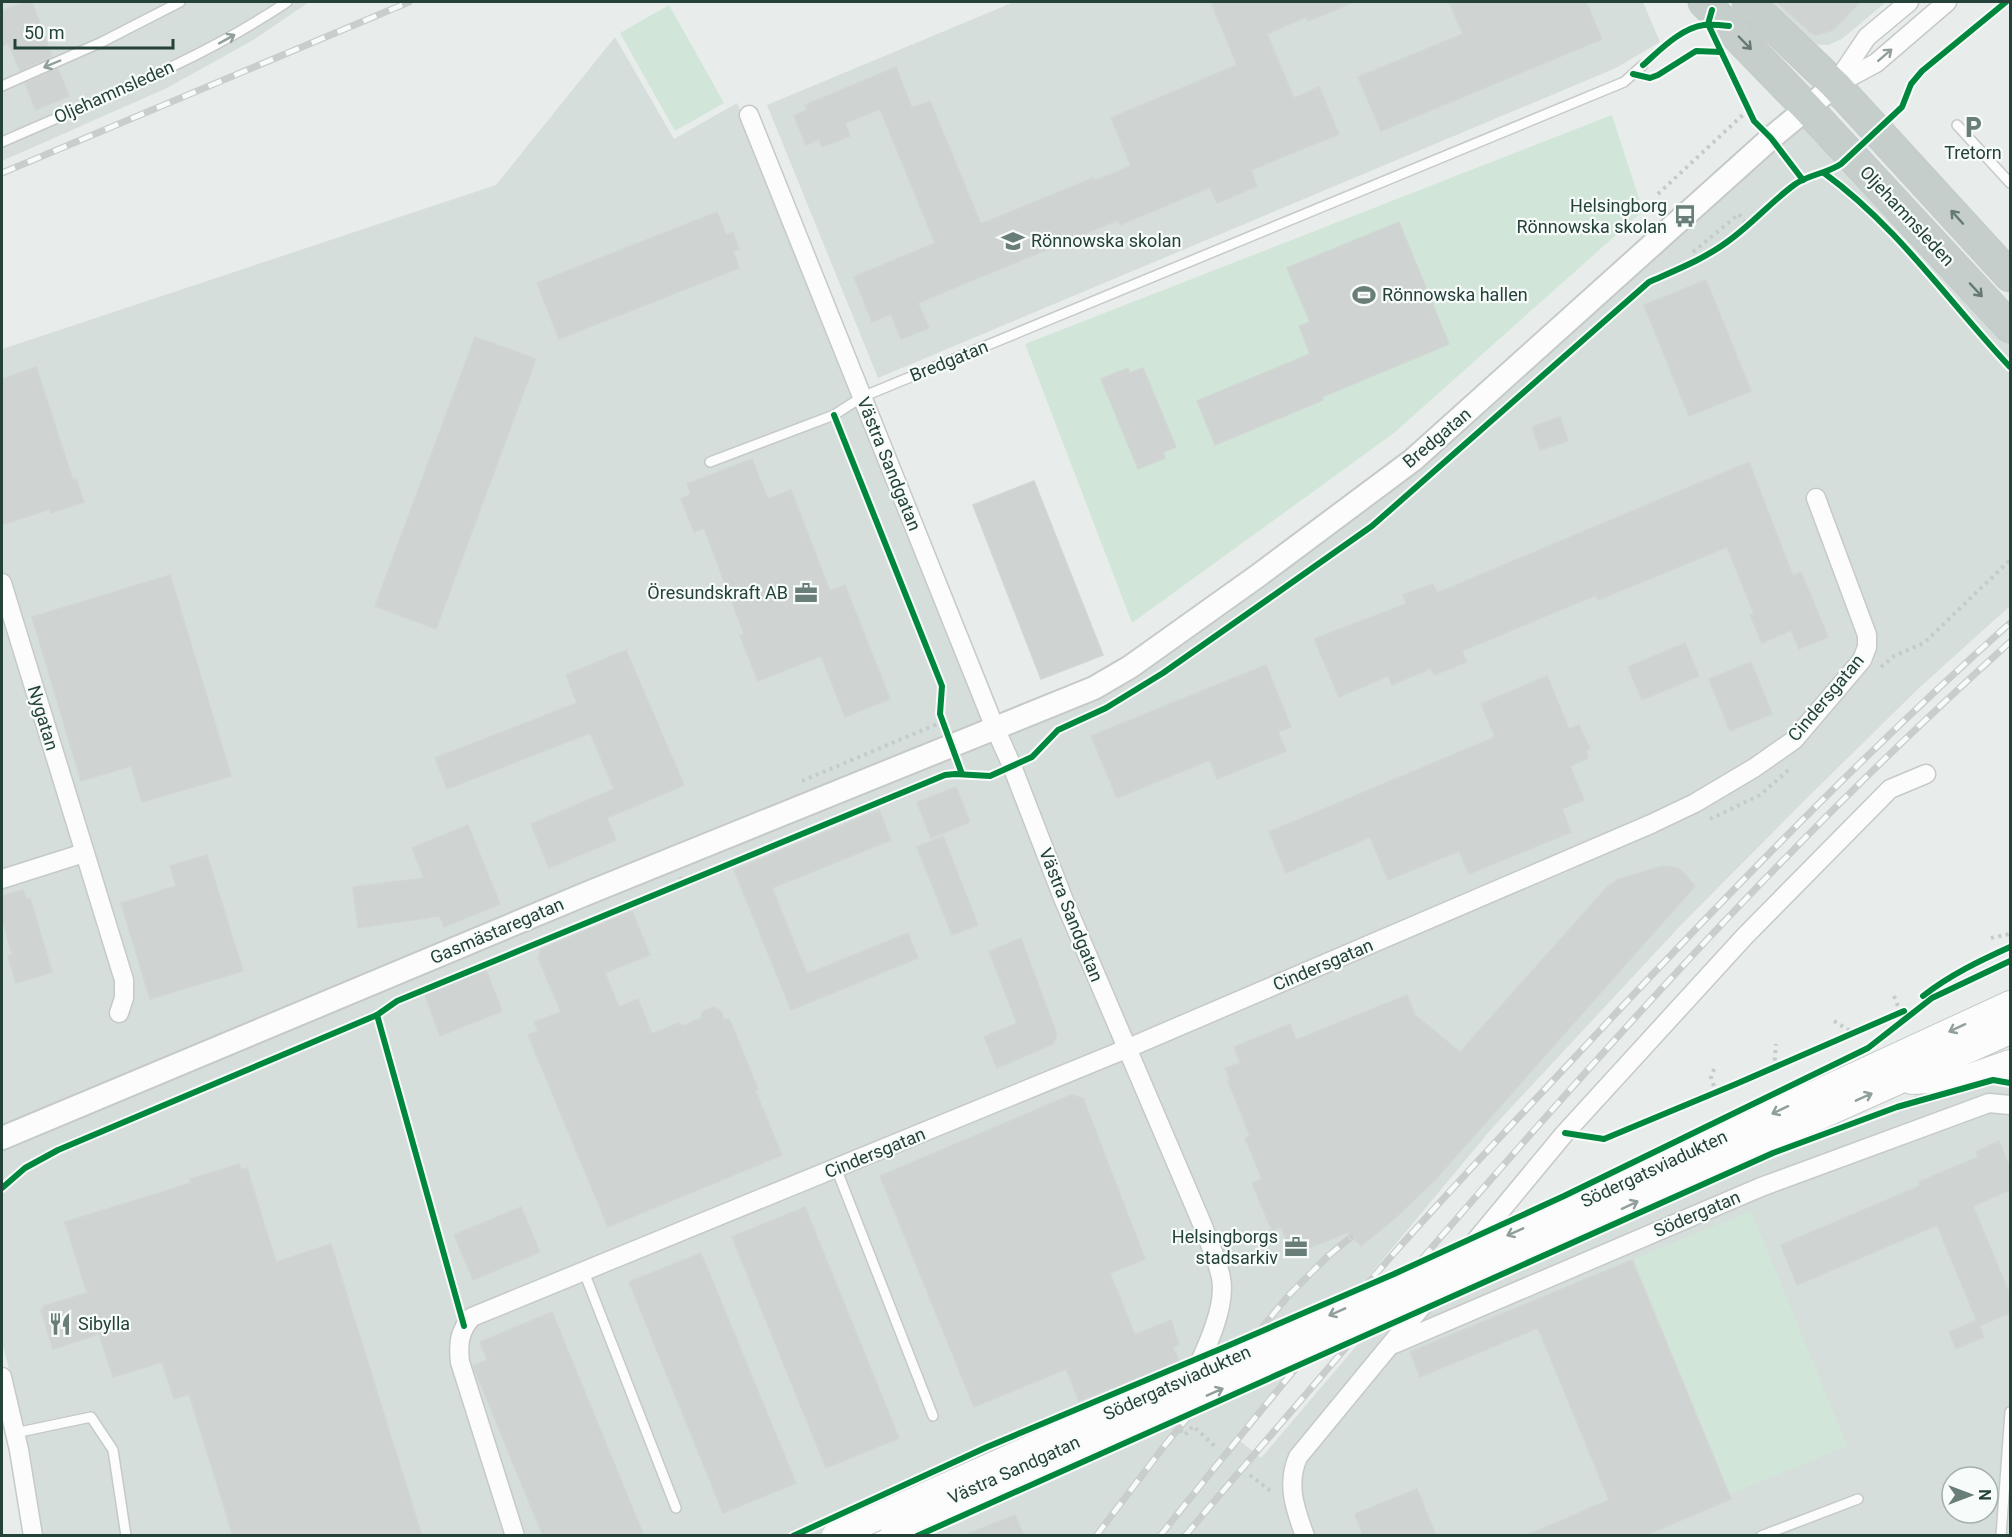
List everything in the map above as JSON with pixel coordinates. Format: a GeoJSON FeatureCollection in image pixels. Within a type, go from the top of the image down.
{"type":"FeatureCollection","features":[{"type":"Feature","properties":{"kind":"highway","name":"Oljehamnsleden"},"geometry":{"type":"LineString","coordinates":[[1704,2],[1807,108],[2010,327]]}},
{"type":"Feature","properties":{"kind":"highway","name":"Oljehamnsleden"},"geometry":{"type":"LineString","coordinates":[[1748,2],[1835,85],[2010,276]]}},
{"type":"Feature","properties":{"kind":"main road","name":"Södergatsviadukten"},"geometry":{"type":"LineString","coordinates":[[893,1536],[1573,1219],[2010,1004]]}},
{"type":"Feature","properties":{"kind":"main road","name":"Södergatsviadukten"},"geometry":{"type":"LineString","coordinates":[[835,1536],[1897,1082],[2010,1031]]}},
{"type":"Feature","properties":{"kind":"main road"},"geometry":{"type":"LineString","coordinates":[[1897,1082],[1967,1078],[2010,1063]]}},
{"type":"Feature","properties":{"kind":"street","name":"Bredgatan"},"geometry":{"type":"LineString","coordinates":[[1835,85],[1867,37],[1909,2]]}},
{"type":"Feature","properties":{"kind":"street","name":"Bredgatan"},"geometry":{"type":"LineString","coordinates":[[994,728],[1094,688],[1130,667],[1259,575],[1413,460],[1807,108],[1835,85],[1876,63],[1947,2]]}},
{"type":"Feature","properties":{"kind":"street","name":"Västra Sandgatan"},"geometry":{"type":"LineString","coordinates":[[749,115],[1063,897],[1203,1226],[1221,1278],[1223,1294],[1221,1309],[1192,1378],[1181,1394],[867,1536]]}},
{"type":"Feature","properties":{"kind":"street","name":"Cindersgatan"},"geometry":{"type":"LineString","coordinates":[[515,1536],[460,1362],[461,1332],[472,1317],[1126,1049],[1651,824],[1705,797],[1754,768],[1794,740],[1862,660],[1867,647],[1867,635],[1816,498]]}},
{"type":"Feature","properties":{"kind":"street","name":"Nygatan"},"geometry":{"type":"LineString","coordinates":[[2,583],[123,980],[123,998],[119,1013]]}},
{"type":"Feature","properties":{"kind":"street","name":"Gasmästaregatan"},"geometry":{"type":"LineString","coordinates":[[2,1138],[599,889],[994,728]]}},
{"type":"Feature","properties":{"kind":"street"},"geometry":{"type":"LineString","coordinates":[[1301,1532],[1292,1497],[1291,1483],[1293,1468],[1298,1457],[1389,1346],[1565,1134],[1745,936],[1890,789],[1926,774]]}},
{"type":"Feature","properties":{"kind":"street"},"geometry":{"type":"LineString","coordinates":[[2,879],[84,853]]}},
{"type":"Feature","properties":{"kind":"street","name":"Södergatan"},"geometry":{"type":"LineString","coordinates":[[1389,1346],[1761,1187],[1989,1103],[2010,1105]]}},
{"type":"Feature","properties":{"kind":"street"},"geometry":{"type":"LineString","coordinates":[[2,1377],[15,1433],[33,1536]]}},
{"type":"Feature","properties":{"kind":"lane"},"geometry":{"type":"LineString","coordinates":[[2,86],[102,42],[180,2]]}},
{"type":"Feature","properties":{"kind":"lane","name":"Oljehamnsleden"},"geometry":{"type":"LineString","coordinates":[[2,142],[195,56],[254,24],[287,2]]}},
{"type":"Feature","properties":{"kind":"lane","name":"Bredgatan"},"geometry":{"type":"LineString","coordinates":[[710,462],[834,415],[862,397],[1624,82],[1643,65]]}},
{"type":"Feature","properties":{"kind":"lane"},"geometry":{"type":"LineString","coordinates":[[1957,125],[2010,183]]}},
{"type":"Feature","properties":{"kind":"lane"},"geometry":{"type":"LineString","coordinates":[[836,1168],[933,1416]]}},
{"type":"Feature","properties":{"kind":"lane"},"geometry":{"type":"LineString","coordinates":[[584,1272],[676,1508]]}},
{"type":"Feature","properties":{"kind":"lane"},"geometry":{"type":"LineString","coordinates":[[2001,1536],[2010,1412]]}},
{"type":"Feature","properties":{"kind":"lane"},"geometry":{"type":"LineString","coordinates":[[15,1433],[91,1417],[113,1450],[126,1536]]}},
{"type":"Feature","properties":{"kind":"lane"},"geometry":{"type":"LineString","coordinates":[[1761,1536],[1858,1499]]}},
{"type":"Feature","properties":{"kind":"path"},"geometry":{"type":"LineString","coordinates":[[1660,191],[1748,110],[1743,100]]}},
{"type":"Feature","properties":{"kind":"path"},"geometry":{"type":"LineString","coordinates":[[1694,252],[1739,214],[1748,226]]}},
{"type":"Feature","properties":{"kind":"path"},"geometry":{"type":"LineString","coordinates":[[680,876],[684,886]]}},
{"type":"Feature","properties":{"kind":"path"},"geometry":{"type":"LineString","coordinates":[[1991,938],[2008,934],[2010,936]]}},
{"type":"Feature","properties":{"kind":"path"},"geometry":{"type":"LineString","coordinates":[[1933,988],[1941,980],[1950,976]]}},
{"type":"Feature","properties":{"kind":"path"},"geometry":{"type":"LineString","coordinates":[[1894,996],[1901,1014]]}},
{"type":"Feature","properties":{"kind":"path"},"geometry":{"type":"LineString","coordinates":[[1892,1018],[1909,1008]]}},
{"type":"Feature","properties":{"kind":"path"},"geometry":{"type":"LineString","coordinates":[[1834,1021],[1855,1034]]}},
{"type":"Feature","properties":{"kind":"path"},"geometry":{"type":"LineString","coordinates":[[1845,1038],[1864,1030]]}},
{"type":"Feature","properties":{"kind":"path"},"geometry":{"type":"LineString","coordinates":[[1774,1068],[1776,1044]]}},
{"type":"Feature","properties":{"kind":"path"},"geometry":{"type":"LineString","coordinates":[[1764,1072],[1784,1064]]}},
{"type":"Feature","properties":{"kind":"path"},"geometry":{"type":"LineString","coordinates":[[1713,1069],[1711,1077],[1716,1093]]}},
{"type":"Feature","properties":{"kind":"path"},"geometry":{"type":"LineString","coordinates":[[1706,1097],[1726,1089]]}},
{"type":"Feature","properties":{"kind":"path"},"geometry":{"type":"LineString","coordinates":[[1193,1426],[1216,1447]]}},
{"type":"Feature","properties":{"kind":"path"},"geometry":{"type":"LineString","coordinates":[[1250,1475],[1276,1495]]}},
{"type":"Feature","properties":{"kind":"shaded area"},"geometry":{"type":"Polygon","coordinates":[[[2,2],[309,2],[255,39],[167,88],[2,161],[2,2]]]}},
{"type":"Feature","properties":{"kind":"shaded area","name":"Rönnowska skolan"},"geometry":{"type":"Polygon","coordinates":[[[1014,2],[1643,2],[1660,42],[1616,68],[878,378],[767,105],[1014,2]]]}},
{"type":"Feature","properties":{"kind":"shaded area"},"geometry":{"type":"Polygon","coordinates":[[[1759,2],[1886,2],[1842,39],[1828,45],[1807,44],[1759,2]]]}},
{"type":"Feature","properties":{"kind":"shaded area"},"geometry":{"type":"Polygon","coordinates":[[[615,37],[674,139],[737,103],[992,735],[1264,581],[1806,118],[2010,339],[2010,606],[1919,688],[1682,924],[1493,1127],[1235,1437],[1261,1458],[1363,1338],[2010,1054],[2010,1535],[43,1535],[29,1447],[2,1342],[2,349],[496,185],[615,37]]]}},
{"type":"Feature","properties":{"kind":"green space"},"geometry":{"type":"Polygon","coordinates":[[[669,5],[724,103],[675,131],[620,33],[669,5]]]}},
{"type":"Feature","properties":{"kind":"green space"},"geometry":{"type":"Polygon","coordinates":[[[1612,115],[1643,211],[1394,433],[1132,623],[1025,344],[1612,115]]]}},
{"type":"Feature","properties":{"kind":"green space"},"geometry":{"type":"Polygon","coordinates":[[[1751,1211],[1847,1446],[1730,1494],[1634,1259],[1751,1211]]]}},
{"type":"Feature","properties":{"kind":"building"},"geometry":{"type":"Polygon","coordinates":[[[24,2],[32,2],[52,56],[20,71],[8,43],[2,46],[2,11],[24,2]]]}},
{"type":"Feature","properties":{"kind":"building"},"geometry":{"type":"Polygon","coordinates":[[[1211,2],[1354,2],[1308,21],[1306,17],[1267,34],[1294,98],[1319,87],[1339,134],[1251,170],[1257,186],[1217,203],[1210,187],[1120,225],[1118,220],[918,303],[929,328],[901,339],[891,314],[872,322],[854,277],[935,243],[880,109],[845,123],[850,136],[822,147],[819,139],[806,145],[794,116],[807,110],[805,105],[896,67],[912,108],[930,101],[981,224],[1093,178],[1094,181],[1131,166],[1111,118],[1237,65],[1211,2]]]}},
{"type":"Feature","properties":{"kind":"building"},"geometry":{"type":"Polygon","coordinates":[[[1449,2],[1586,2],[1602,39],[1381,131],[1358,77],[1463,34],[1449,2]]]}},
{"type":"Feature","properties":{"kind":"building"},"geometry":{"type":"Polygon","coordinates":[[[1777,2],[1860,2],[1833,30],[1816,35],[1777,2]]]}},
{"type":"Feature","properties":{"kind":"building"},"geometry":{"type":"Polygon","coordinates":[[[58,69],[69,96],[36,110],[25,83],[58,69]]]}},
{"type":"Feature","properties":{"kind":"building"},"geometry":{"type":"Polygon","coordinates":[[[717,212],[726,235],[733,232],[739,249],[733,251],[739,268],[559,339],[537,283],[717,212]]]}},
{"type":"Feature","properties":{"kind":"building","name":"Rönnowska hallen"},"geometry":{"type":"Polygon","coordinates":[[[1399,222],[1449,344],[1215,445],[1197,401],[1310,354],[1299,326],[1310,322],[1287,268],[1399,222]]]}},
{"type":"Feature","properties":{"kind":"building"},"geometry":{"type":"Polygon","coordinates":[[[1706,280],[1751,391],[1689,416],[1644,305],[1706,280]]]}},
{"type":"Feature","properties":{"kind":"building"},"geometry":{"type":"Polygon","coordinates":[[[475,337],[536,359],[436,629],[375,606],[475,337]]]}},
{"type":"Feature","properties":{"kind":"building"},"geometry":{"type":"Polygon","coordinates":[[[36,367],[73,480],[76,479],[84,502],[51,513],[50,509],[2,525],[2,379],[36,367]]]}},
{"type":"Feature","properties":{"kind":"building"},"geometry":{"type":"Polygon","coordinates":[[[1128,368],[1130,373],[1143,368],[1176,447],[1163,452],[1165,458],[1138,469],[1101,379],[1128,368]]]}},
{"type":"Feature","properties":{"kind":"building"},"geometry":{"type":"Polygon","coordinates":[[[1560,417],[1568,441],[1540,450],[1532,427],[1560,417]]]}},
{"type":"Feature","properties":{"kind":"building"},"geometry":{"type":"Polygon","coordinates":[[[752,459],[768,499],[791,490],[830,591],[845,585],[890,699],[845,717],[821,656],[758,681],[740,636],[744,634],[704,528],[694,532],[681,499],[691,494],[687,484],[752,459]]]}},
{"type":"Feature","properties":{"kind":"building"},"geometry":{"type":"Polygon","coordinates":[[[1749,462],[1793,576],[1801,572],[1828,637],[1799,649],[1791,630],[1762,643],[1750,615],[1754,614],[1727,547],[1598,600],[1596,595],[1462,651],[1467,662],[1434,675],[1431,668],[1392,685],[1388,676],[1339,697],[1314,639],[1406,604],[1403,595],[1433,584],[1437,593],[1749,462]]]}},
{"type":"Feature","properties":{"kind":"building"},"geometry":{"type":"Polygon","coordinates":[[[1034,481],[1103,655],[1041,679],[973,505],[1034,481]]]}},
{"type":"Feature","properties":{"kind":"building"},"geometry":{"type":"Polygon","coordinates":[[[170,575],[231,776],[142,802],[131,766],[81,781],[32,617],[170,575]]]}},
{"type":"Feature","properties":{"kind":"building"},"geometry":{"type":"Polygon","coordinates":[[[1685,643],[1699,676],[1642,700],[1628,667],[1685,643]]]}},
{"type":"Feature","properties":{"kind":"building"},"geometry":{"type":"Polygon","coordinates":[[[626,650],[684,785],[607,818],[616,840],[549,868],[531,824],[614,789],[590,733],[447,789],[435,758],[577,703],[566,675],[626,650]]]}},
{"type":"Feature","properties":{"kind":"building"},"geometry":{"type":"Polygon","coordinates":[[[1751,662],[1772,714],[1730,731],[1709,679],[1751,662]]]}},
{"type":"Feature","properties":{"kind":"building"},"geometry":{"type":"Polygon","coordinates":[[[1266,665],[1291,727],[1278,732],[1286,751],[1217,779],[1210,760],[1117,798],[1091,736],[1266,665]]]}},
{"type":"Feature","properties":{"kind":"building"},"geometry":{"type":"Polygon","coordinates":[[[1547,676],[1569,729],[1579,725],[1590,749],[1586,751],[1588,758],[1570,766],[1584,800],[1562,809],[1571,832],[1469,874],[1459,851],[1388,880],[1370,837],[1286,873],[1269,832],[1495,737],[1481,704],[1547,676]]]}},
{"type":"Feature","properties":{"kind":"building"},"geometry":{"type":"Polygon","coordinates":[[[956,787],[970,822],[931,838],[917,802],[956,787]]]}},
{"type":"Feature","properties":{"kind":"building"},"geometry":{"type":"Polygon","coordinates":[[[879,810],[891,840],[772,888],[807,974],[908,933],[918,958],[791,1010],[734,870],[879,810]]]}},
{"type":"Feature","properties":{"kind":"building"},"geometry":{"type":"Polygon","coordinates":[[[468,825],[500,904],[444,927],[440,916],[358,928],[353,887],[424,878],[412,848],[468,825]]]}},
{"type":"Feature","properties":{"kind":"building"},"geometry":{"type":"Polygon","coordinates":[[[943,836],[978,925],[952,935],[917,847],[943,836]]]}},
{"type":"Feature","properties":{"kind":"building"},"geometry":{"type":"Polygon","coordinates":[[[207,855],[243,971],[150,999],[121,903],[176,886],[170,866],[207,855]]]}},
{"type":"Feature","properties":{"kind":"building"},"geometry":{"type":"Polygon","coordinates":[[[1663,866],[1682,871],[1695,886],[1435,1180],[1394,1219],[1361,1246],[1348,1232],[1292,1255],[1281,1227],[1272,1231],[1252,1183],[1262,1179],[1245,1138],[1250,1136],[1225,1068],[1240,1063],[1234,1047],[1290,1024],[1296,1040],[1407,995],[1415,1015],[1460,1052],[1607,887],[1619,879],[1663,866]]]}},
{"type":"Feature","properties":{"kind":"building"},"geometry":{"type":"Polygon","coordinates":[[[23,890],[26,899],[30,898],[52,972],[16,983],[8,956],[12,954],[2,918],[2,896],[23,890]]]}},
{"type":"Feature","properties":{"kind":"building"},"geometry":{"type":"Polygon","coordinates":[[[632,911],[650,955],[605,973],[619,1007],[638,999],[652,1034],[678,1023],[683,1026],[701,1018],[702,1012],[713,1007],[721,1011],[724,1020],[729,1018],[782,1155],[608,1227],[528,1035],[538,1031],[534,1022],[561,1012],[538,958],[541,949],[632,911]]]}},
{"type":"Feature","properties":{"kind":"building"},"geometry":{"type":"Polygon","coordinates":[[[1021,938],[1057,1035],[1053,1044],[997,1068],[984,1037],[1017,1023],[989,952],[1021,938]]]}},
{"type":"Feature","properties":{"kind":"building"},"geometry":{"type":"Polygon","coordinates":[[[486,970],[502,1011],[440,1036],[425,995],[486,970]]]}},
{"type":"Feature","properties":{"kind":"building"},"geometry":{"type":"Polygon","coordinates":[[[1071,1095],[1083,1098],[1145,1259],[1110,1273],[1135,1335],[1171,1320],[1179,1344],[1173,1348],[1180,1361],[1079,1401],[1066,1369],[974,1407],[880,1176],[1071,1095]]]}},
{"type":"Feature","properties":{"kind":"building"},"geometry":{"type":"Polygon","coordinates":[[[1999,1141],[2010,1168],[2010,1190],[1973,1206],[2010,1295],[2010,1313],[1979,1326],[1937,1225],[1797,1285],[1781,1245],[1920,1186],[1919,1182],[1978,1157],[1976,1152],[1999,1141]]]}},
{"type":"Feature","properties":{"kind":"building"},"geometry":{"type":"Polygon","coordinates":[[[239,1164],[241,1170],[247,1168],[276,1262],[331,1244],[422,1536],[233,1536],[189,1394],[174,1399],[162,1362],[113,1377],[99,1334],[53,1349],[41,1310],[43,1306],[87,1293],[65,1222],[191,1183],[190,1179],[239,1164]]]}},
{"type":"Feature","properties":{"kind":"building"},"geometry":{"type":"Polygon","coordinates":[[[521,1207],[540,1252],[473,1280],[454,1235],[521,1207]]]}},
{"type":"Feature","properties":{"kind":"building"},"geometry":{"type":"Polygon","coordinates":[[[805,1207],[899,1438],[826,1468],[732,1237],[805,1207]]]}},
{"type":"Feature","properties":{"kind":"building"},"geometry":{"type":"Polygon","coordinates":[[[701,1253],[796,1483],[723,1513],[629,1282],[701,1253]]]}},
{"type":"Feature","properties":{"kind":"building"},"geometry":{"type":"Polygon","coordinates":[[[1632,1260],[1731,1499],[1644,1536],[1525,1536],[1609,1500],[1538,1328],[1420,1377],[1410,1352],[1632,1260]]]}},
{"type":"Feature","properties":{"kind":"building"},"geometry":{"type":"Polygon","coordinates":[[[552,1312],[644,1536],[543,1536],[473,1366],[487,1360],[480,1342],[552,1312]]]}},
{"type":"Feature","properties":{"kind":"building"},"geometry":{"type":"Polygon","coordinates":[[[1977,1320],[1984,1337],[1956,1349],[1949,1332],[1977,1320]]]}},
{"type":"Feature","properties":{"kind":"building"},"geometry":{"type":"Polygon","coordinates":[[[1417,1489],[1436,1536],[1363,1536],[1355,1514],[1417,1489]]]}},
{"type":"Feature","properties":{"kind":"building"},"geometry":{"type":"Polygon","coordinates":[[[1015,1515],[1024,1536],[965,1536],[965,1535],[1015,1515]]]}},
{"type":"Feature","properties":{"kind":"railway"},"geometry":{"type":"LineString","coordinates":[[2,173],[409,2]]}},
{"type":"Feature","properties":{"kind":"railway"},"geometry":{"type":"LineString","coordinates":[[1160,1536],[1359,1294],[1502,1135],[1665,961],[1810,812],[2010,623]]}},
{"type":"Feature","properties":{"kind":"railway"},"geometry":{"type":"LineString","coordinates":[[1185,1536],[1524,1141],[1680,969],[1841,802],[2010,642]]}},
{"type":"Feature","properties":{"kind":"railway"},"geometry":{"type":"LineString","coordinates":[[1096,1536],[1165,1445],[1289,1295],[1328,1256],[1350,1238]]}},
{"type":"Feature","properties":{"kind":"cycle path"},"geometry":{"type":"LineString","coordinates":[[2,1188],[25,1168],[58,1150],[377,1015],[397,1001],[945,775],[990,776],[1032,757],[1058,730],[1106,708],[1163,673],[1372,526],[1649,282],[1709,254],[1736,235],[1794,185],[1841,164],[1902,107],[1911,84],[1922,71],[2006,2]]}},
{"type":"Feature","properties":{"kind":"cycle path"},"geometry":{"type":"LineString","coordinates":[[1712,10],[1708,24],[1754,121],[1771,138],[1803,180]]}},
{"type":"Feature","properties":{"kind":"cycle path"},"geometry":{"type":"LineString","coordinates":[[1643,65],[1671,40],[1687,30],[1704,25],[1729,26]]}},
{"type":"Feature","properties":{"kind":"cycle path"},"geometry":{"type":"LineString","coordinates":[[1633,74],[1650,78],[1696,51],[1721,52]]}},
{"type":"Feature","properties":{"kind":"cycle path"},"geometry":{"type":"LineString","coordinates":[[1824,173],[1850,194],[1899,241],[2010,367]]}},
{"type":"Feature","properties":{"kind":"cycle path"},"geometry":{"type":"LineString","coordinates":[[834,415],[942,686],[940,714],[962,774]]}},
{"type":"Feature","properties":{"kind":"cycle path"},"geometry":{"type":"LineString","coordinates":[[1923,996],[1965,969],[2010,947]]}},
{"type":"Feature","properties":{"kind":"cycle path"},"geometry":{"type":"LineString","coordinates":[[793,1536],[987,1447],[1394,1274],[1564,1196],[1868,1048],[1932,998],[2010,961]]}},
{"type":"Feature","properties":{"kind":"cycle path"},"geometry":{"type":"LineString","coordinates":[[1565,1133],[1604,1139],[1904,1011]]}},
{"type":"Feature","properties":{"kind":"cycle path"},"geometry":{"type":"LineString","coordinates":[[377,1015],[464,1326]]}},
{"type":"Feature","properties":{"kind":"cycle path"},"geometry":{"type":"LineString","coordinates":[[917,1536],[1773,1153],[1897,1107],[1993,1080],[2010,1083]]}},
{"type":"Feature","properties":{"kind":"place","name":"Tretorn"},"geometry":{"type":"Point","coordinates":[1973,127]}},
{"type":"Feature","properties":{"kind":"place","name":"Helsingborg Rönnowska skolan"},"geometry":{"type":"Point","coordinates":[1685,216]}},
{"type":"Feature","properties":{"kind":"place","name":"Rönnowska skolan"},"geometry":{"type":"Point","coordinates":[1013,241]}},
{"type":"Feature","properties":{"kind":"place","name":"Rönnowska hallen"},"geometry":{"type":"Point","coordinates":[1364,295]}},
{"type":"Feature","properties":{"kind":"place","name":"Öresundskraft AB"},"geometry":{"type":"Point","coordinates":[806,593]}},
{"type":"Feature","properties":{"kind":"place","name":"Helsingborgs stadsarkiv"},"geometry":{"type":"Point","coordinates":[1296,1247]}},
{"type":"Feature","properties":{"kind":"place","name":"Sibylla"},"geometry":{"type":"Point","coordinates":[60,1324]}}]}
